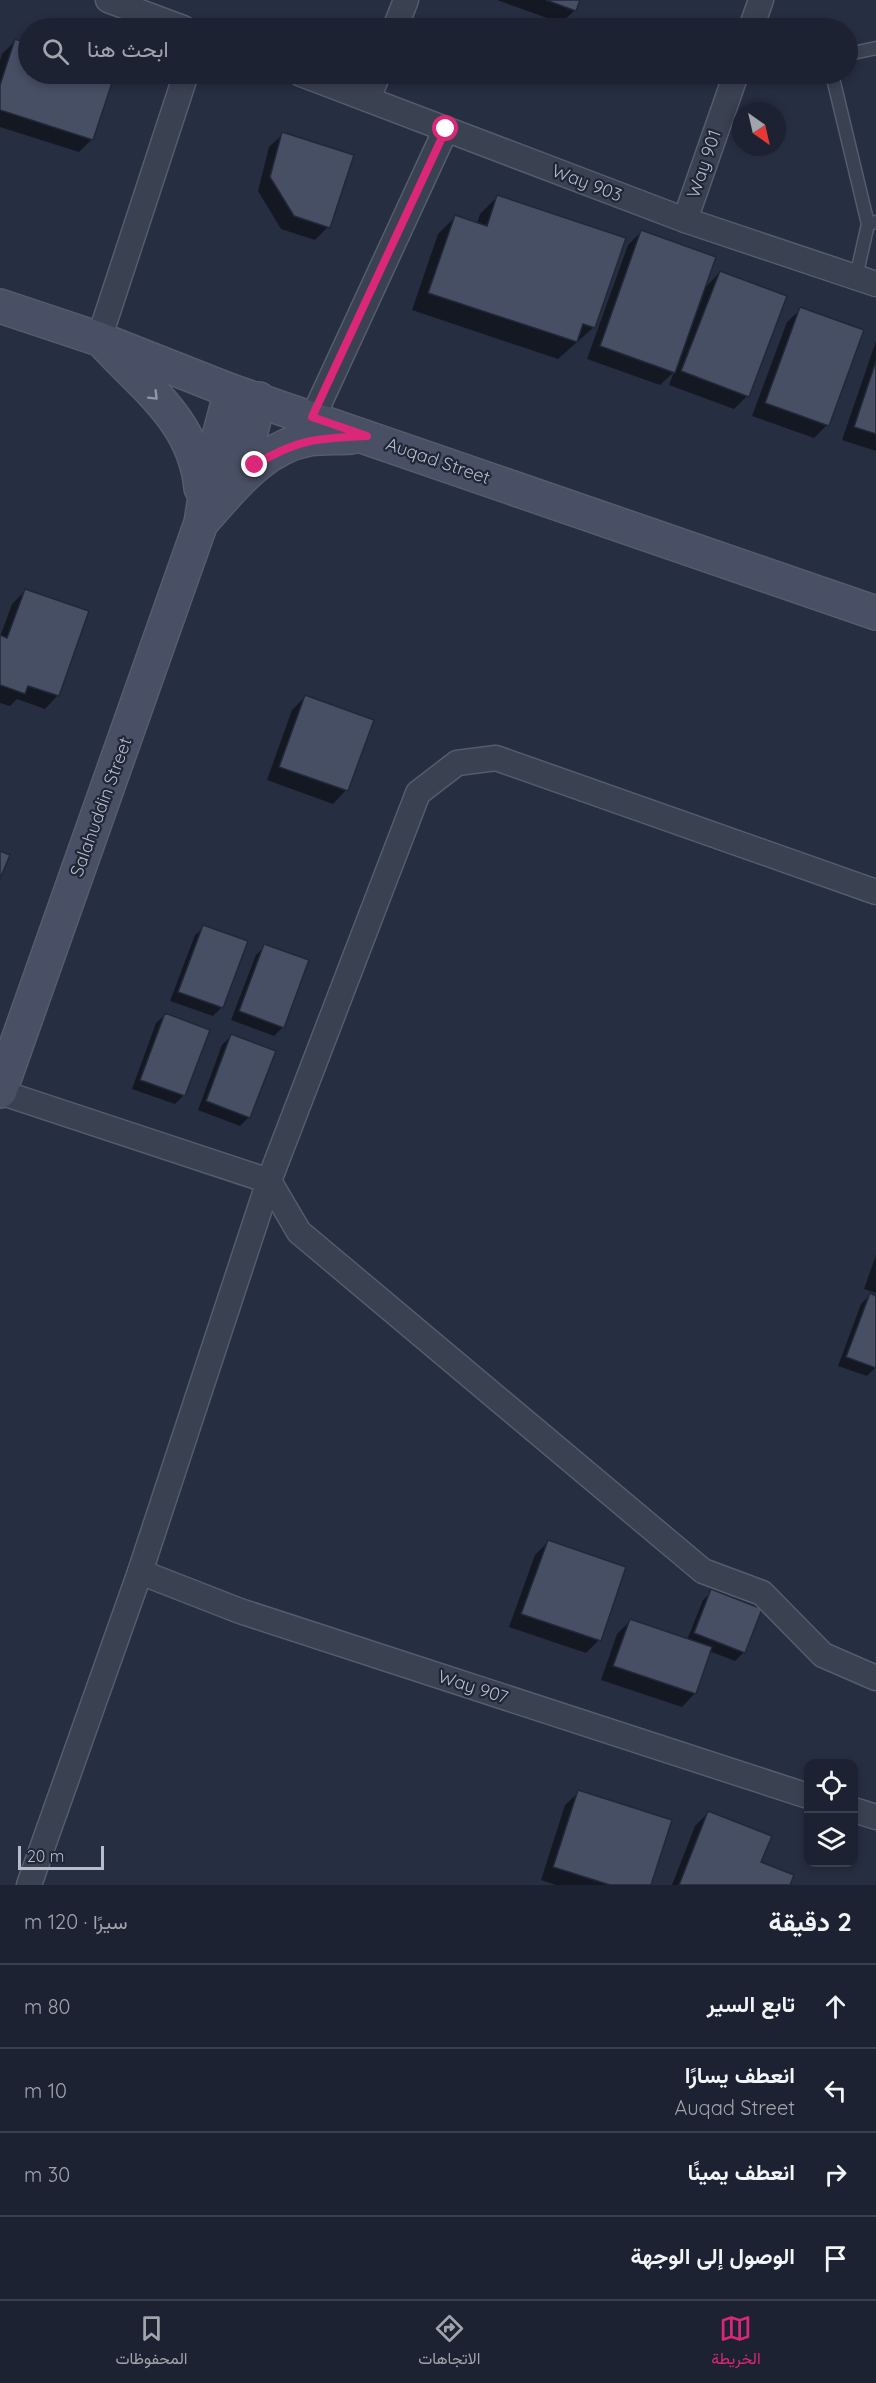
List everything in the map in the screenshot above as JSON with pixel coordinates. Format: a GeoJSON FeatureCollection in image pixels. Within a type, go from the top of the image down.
{"type":"FeatureCollection","features":[{"type":"Feature","properties":{"kind":"street"},"geometry":{"type":"LineString","coordinates":[[108,0],[156,18]]}},
{"type":"Feature","properties":{"kind":"street"},"geometry":{"type":"LineString","coordinates":[[399,18],[406,0]]}},
{"type":"Feature","properties":{"kind":"street"},"geometry":{"type":"LineString","coordinates":[[756,18],[761,0]]}},
{"type":"Feature","properties":{"kind":"street"},"geometry":{"type":"LineString","coordinates":[[183,84],[99,339],[168,410],[188,437],[198,465],[201,523]]}},
{"type":"Feature","properties":{"kind":"street","name":"Way 903"},"geometry":{"type":"LineString","coordinates":[[328,84],[685,220],[866,280]]}},
{"type":"Feature","properties":{"kind":"street"},"geometry":{"type":"LineString","coordinates":[[368,99],[374,84]]}},
{"type":"Feature","properties":{"kind":"street","name":"Way 901"},"geometry":{"type":"LineString","coordinates":[[685,220],[733,84]]}},
{"type":"Feature","properties":{"kind":"street"},"geometry":{"type":"LineString","coordinates":[[312,417],[446,129]]}},
{"type":"Feature","properties":{"kind":"street","name":"Auqad Street"},"geometry":{"type":"LineString","coordinates":[[0,306],[99,339],[245,395],[876,613]]}},
{"type":"Feature","properties":{"kind":"street","name":"Salahuddin Street"},"geometry":{"type":"LineString","coordinates":[[0,1092],[201,523],[215,445],[245,395]]}},
{"type":"Feature","properties":{"kind":"street"},"geometry":{"type":"LineString","coordinates":[[201,523],[255,465],[280,449],[307,440],[367,436]]}},
{"type":"Feature","properties":{"kind":"street"},"geometry":{"type":"LineString","coordinates":[[29,1885],[140,1572],[269,1181],[418,794],[457,763],[496,758],[876,892]]}},
{"type":"Feature","properties":{"kind":"street"},"geometry":{"type":"LineString","coordinates":[[0,1092],[269,1181],[299,1232],[703,1571],[762,1593],[823,1655],[876,1678]]}},
{"type":"Feature","properties":{"kind":"street","name":"Way 907"},"geometry":{"type":"LineString","coordinates":[[140,1572],[240,1611],[804,1795]]}},
{"type":"Feature","properties":{"kind":"street"},"geometry":{"type":"LineString","coordinates":[[858,1811],[876,1817]]}},
{"type":"Feature","properties":{"kind":"lane"},"geometry":{"type":"LineString","coordinates":[[858,52],[876,48]]}},
{"type":"Feature","properties":{"kind":"lane"},"geometry":{"type":"LineString","coordinates":[[835,84],[872,223],[866,280]]}},
{"type":"Feature","properties":{"kind":"building"},"geometry":{"type":"Polygon","coordinates":[[[546,0],[580,0],[576,11],[546,0]]]}},
{"type":"Feature","properties":{"kind":"building"},"geometry":{"type":"Polygon","coordinates":[[[15,39],[18,40],[18,84],[112,84],[93,140],[0,110],[0,85],[15,39]]]}},
{"type":"Feature","properties":{"kind":"building"},"geometry":{"type":"Polygon","coordinates":[[[282,132],[354,155],[330,228],[294,216],[270,177],[282,132]]]}},
{"type":"Feature","properties":{"kind":"building"},"geometry":{"type":"Polygon","coordinates":[[[497,195],[626,238],[595,328],[583,324],[577,342],[428,293],[455,215],[487,226],[497,195]]]}},
{"type":"Feature","properties":{"kind":"building"},"geometry":{"type":"Polygon","coordinates":[[[641,230],[716,257],[675,373],[600,346],[641,230]]]}},
{"type":"Feature","properties":{"kind":"building"},"geometry":{"type":"Polygon","coordinates":[[[720,271],[787,296],[749,397],[681,371],[720,271]]]}},
{"type":"Feature","properties":{"kind":"building"},"geometry":{"type":"Polygon","coordinates":[[[800,307],[864,330],[829,426],[765,403],[800,307]]]}},
{"type":"Feature","properties":{"kind":"building"},"geometry":{"type":"Polygon","coordinates":[[[876,361],[876,434],[854,427],[876,361]]]}},
{"type":"Feature","properties":{"kind":"building"},"geometry":{"type":"Polygon","coordinates":[[[25,589],[89,611],[59,696],[28,686],[25,694],[0,685],[0,635],[7,638],[25,589]]]}},
{"type":"Feature","properties":{"kind":"building"},"geometry":{"type":"Polygon","coordinates":[[[305,695],[374,720],[348,791],[279,767],[305,695]]]}},
{"type":"Feature","properties":{"kind":"building"},"geometry":{"type":"Polygon","coordinates":[[[0,851],[10,855],[0,879],[0,851]]]}},
{"type":"Feature","properties":{"kind":"building"},"geometry":{"type":"Polygon","coordinates":[[[203,925],[248,941],[223,1008],[178,992],[203,925]]]}},
{"type":"Feature","properties":{"kind":"building"},"geometry":{"type":"Polygon","coordinates":[[[264,944],[309,960],[284,1028],[239,1011],[264,944]]]}},
{"type":"Feature","properties":{"kind":"building"},"geometry":{"type":"Polygon","coordinates":[[[165,1013],[210,1030],[185,1096],[140,1080],[165,1013]]]}},
{"type":"Feature","properties":{"kind":"building"},"geometry":{"type":"Polygon","coordinates":[[[231,1034],[276,1051],[250,1118],[206,1101],[231,1034]]]}},
{"type":"Feature","properties":{"kind":"building"},"geometry":{"type":"Polygon","coordinates":[[[870,1293],[876,1296],[876,1368],[846,1357],[870,1293]]]}},
{"type":"Feature","properties":{"kind":"building"},"geometry":{"type":"Polygon","coordinates":[[[548,1540],[626,1567],[601,1641],[521,1614],[548,1540]]]}},
{"type":"Feature","properties":{"kind":"building"},"geometry":{"type":"Polygon","coordinates":[[[711,1589],[762,1609],[745,1653],[694,1633],[711,1589]]]}},
{"type":"Feature","properties":{"kind":"building"},"geometry":{"type":"Polygon","coordinates":[[[630,1619],[712,1647],[696,1694],[613,1666],[630,1619]]]}},
{"type":"Feature","properties":{"kind":"building"},"geometry":{"type":"Polygon","coordinates":[[[578,1790],[672,1820],[651,1885],[610,1885],[553,1867],[578,1790]]]}},
{"type":"Feature","properties":{"kind":"building"},"geometry":{"type":"Polygon","coordinates":[[[708,1811],[772,1836],[761,1862],[794,1875],[790,1885],[679,1885],[708,1811]]]}},
{"type":"Feature","properties":{"kind":"route"},"geometry":{"type":"LineString","coordinates":[[255,465],[280,449],[307,440],[367,436],[312,417],[446,129]]}}]}
